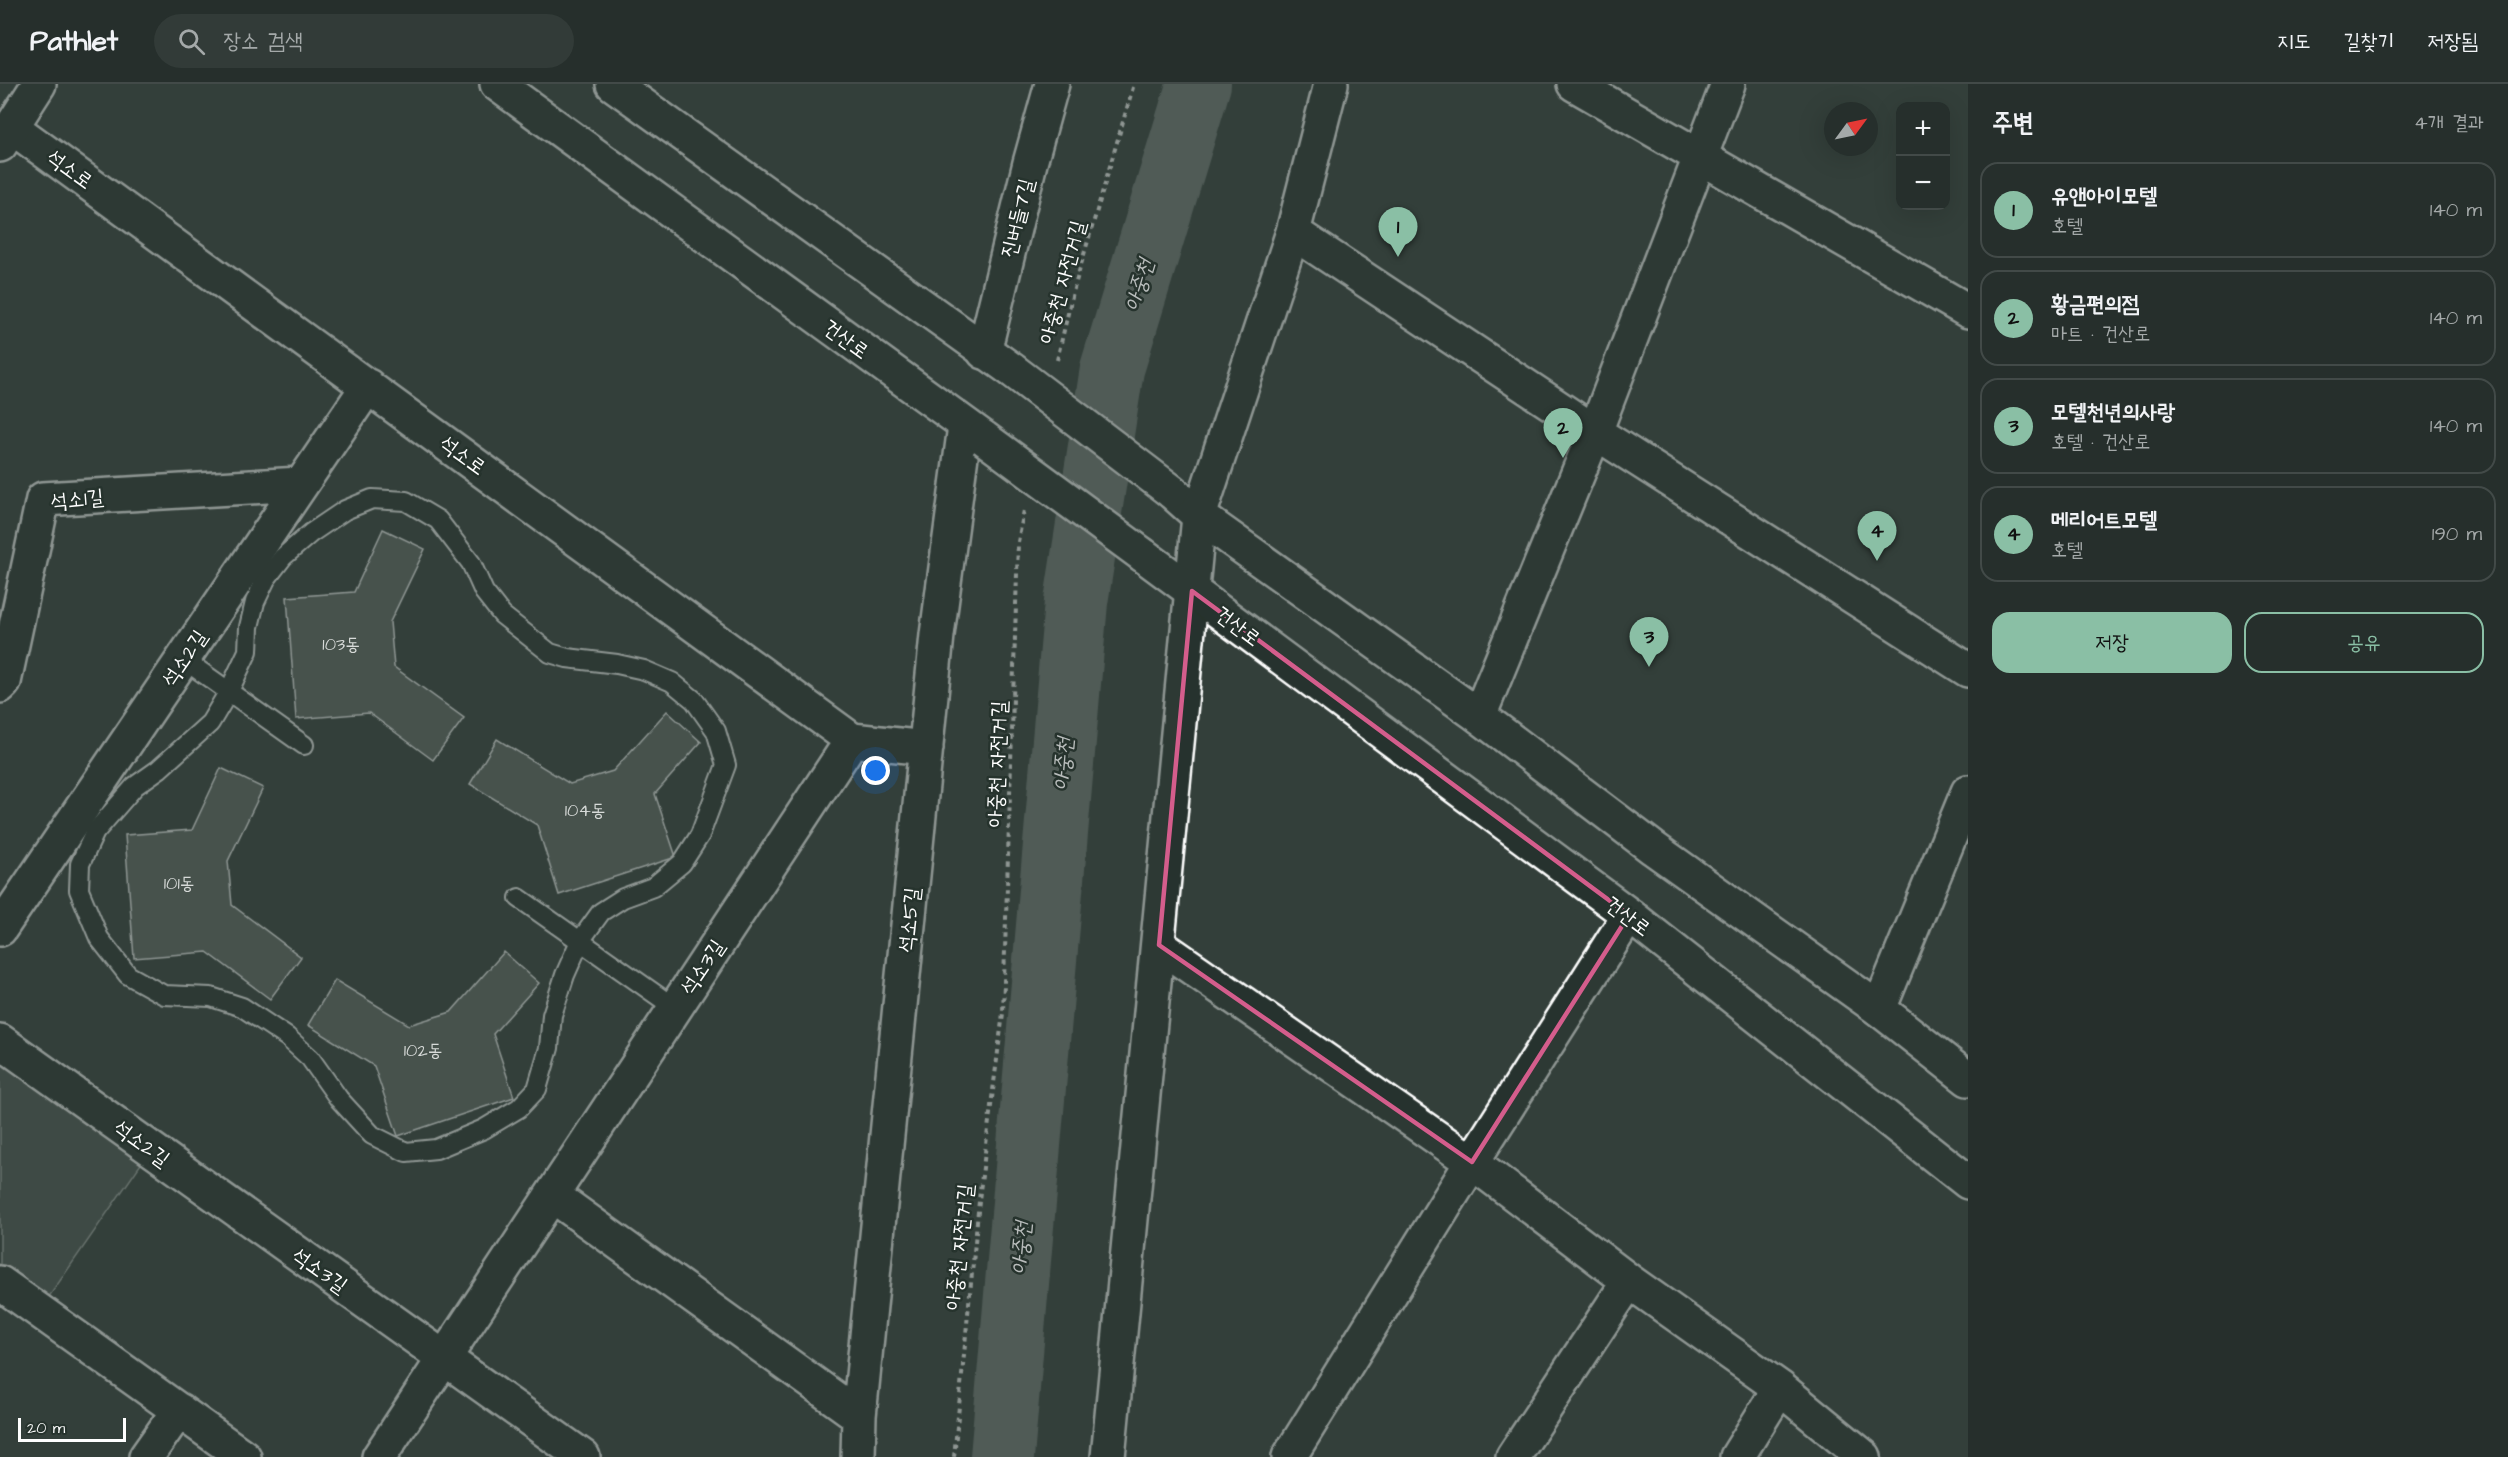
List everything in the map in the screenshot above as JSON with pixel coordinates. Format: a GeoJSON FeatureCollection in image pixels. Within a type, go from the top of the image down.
{"type":"FeatureCollection","features":[{"type":"Feature","properties":{"kind":"street","name":"석소로"},"geometry":{"type":"LineString","coordinates":[[39,84],[6,137],[368,386],[852,740]]}},
{"type":"Feature","properties":{"kind":"street","name":"건산로"},"geometry":{"type":"LineString","coordinates":[[497,84],[1143,555],[1629,915],[1968,1182]]}},
{"type":"Feature","properties":{"kind":"street"},"geometry":{"type":"LineString","coordinates":[[612,84],[1012,370],[1171,491],[1199,516],[1479,717],[1653,848],[1878,1009],[1968,1079]]}},
{"type":"Feature","properties":{"kind":"street","name":"진버들7길"},"geometry":{"type":"LineString","coordinates":[[984,352],[1030,162],[1052,84]]}},
{"type":"Feature","properties":{"kind":"street"},"geometry":{"type":"LineString","coordinates":[[1108,1457],[1199,516],[1293,232],[1331,84]]}},
{"type":"Feature","properties":{"kind":"street"},"geometry":{"type":"LineString","coordinates":[[1574,84],[1968,311]]}},
{"type":"Feature","properties":{"kind":"street"},"geometry":{"type":"LineString","coordinates":[[1479,717],[1595,432],[1728,84]]}},
{"type":"Feature","properties":{"kind":"street"},"geometry":{"type":"LineString","coordinates":[[1293,232],[1595,432],[1968,670]]}},
{"type":"Feature","properties":{"kind":"street","name":"석소2길"},"geometry":{"type":"LineString","coordinates":[[0,929],[368,386]]}},
{"type":"Feature","properties":{"kind":"street","name":"석소5길"},"geometry":{"type":"LineString","coordinates":[[858,1457],[859,1416],[937,635],[974,432]]}},
{"type":"Feature","properties":{"kind":"street","name":"석소1길"},"geometry":{"type":"LineString","coordinates":[[0,686],[4,682],[43,499],[302,484]]}},
{"type":"Feature","properties":{"kind":"street"},"geometry":{"type":"LineString","coordinates":[[852,740],[926,748]]}},
{"type":"Feature","properties":{"kind":"street","name":"석소3길"},"geometry":{"type":"LineString","coordinates":[[379,1457],[852,740]]}},
{"type":"Feature","properties":{"kind":"street"},"geometry":{"type":"LineString","coordinates":[[1878,1009],[1968,792]]}},
{"type":"Feature","properties":{"kind":"street"},"geometry":{"type":"LineString","coordinates":[[1289,1457],[1629,915]]}},
{"type":"Feature","properties":{"kind":"street"},"geometry":{"type":"LineString","coordinates":[[1159,945],[1472,1162],[1629,1281],[1780,1388],[1864,1457]]}},
{"type":"Feature","properties":{"kind":"street","name":"석소2길"},"geometry":{"type":"LineString","coordinates":[[0,1041],[197,1182]]}},
{"type":"Feature","properties":{"kind":"street","name":"석소3길"},"geometry":{"type":"LineString","coordinates":[[197,1182],[583,1457]]}},
{"type":"Feature","properties":{"kind":"street"},"geometry":{"type":"LineString","coordinates":[[552,1195],[859,1416]]}},
{"type":"Feature","properties":{"kind":"street"},"geometry":{"type":"LineString","coordinates":[[1513,1457],[1629,1281]]}},
{"type":"Feature","properties":{"kind":"street"},"geometry":{"type":"LineString","coordinates":[[4,1295],[79,1340],[244,1457]]}},
{"type":"Feature","properties":{"kind":"street"},"geometry":{"type":"LineString","coordinates":[[1737,1457],[1780,1388]]}},
{"type":"Feature","properties":{"kind":"street"},"geometry":{"type":"LineString","coordinates":[[146,1457],[179,1410]]}},
{"type":"Feature","properties":{"kind":"lane"},"geometry":{"type":"LineString","coordinates":[[372,499],[406,501],[438,520],[471,563],[484,592],[502,615],[549,653],[644,670],[672,682],[694,700],[716,731],[726,765],[700,836],[682,863],[652,887],[623,898],[601,912],[580,940],[565,975],[552,1015],[549,1048],[537,1089],[519,1108],[484,1129],[436,1149],[405,1152],[372,1135],[339,1099],[310,1058],[287,1037],[242,1007],[211,997],[164,995],[128,975],[99,938],[79,890],[80,864],[95,832],[135,786],[159,769],[210,723],[229,691],[248,651],[249,627],[255,602],[266,579],[283,557],[311,533],[345,510],[372,499]]}},
{"type":"Feature","properties":{"kind":"lane"},"geometry":{"type":"LineString","coordinates":[[183,659],[304,745]]}},
{"type":"Feature","properties":{"kind":"lane"},"geometry":{"type":"LineString","coordinates":[[519,898],[675,1008]]}},
{"type":"Feature","properties":{"kind":"path","name":"아중천 자전거길"},"geometry":{"type":"LineString","coordinates":[[1054,371],[1073,292],[1134,84]]}},
{"type":"Feature","properties":{"kind":"path","name":"아중천 자전거길"},"geometry":{"type":"LineString","coordinates":[[954,1457],[980,1191],[1004,1013],[1018,542],[1025,507]]}},
{"type":"Feature","properties":{"kind":"highlighted area"},"geometry":{"type":"Polygon","coordinates":[[[1192,591],[1629,915],[1472,1162],[1159,945],[1192,591]]]}},
{"type":"Feature","properties":{"kind":"shaded area"},"geometry":{"type":"Polygon","coordinates":[[[0,1053],[143,1161],[46,1301],[0,1269],[0,1053]]]}},
{"type":"Feature","properties":{"kind":"building"},"geometry":{"type":"Polygon","coordinates":[[[383,529],[425,549],[390,622],[394,667],[464,718],[433,760],[369,713],[296,719],[287,597],[354,592],[383,529]]]}},
{"type":"Feature","properties":{"kind":"building"},"geometry":{"type":"Polygon","coordinates":[[[667,711],[701,742],[655,794],[676,857],[559,895],[537,825],[470,784],[497,739],[570,784],[613,771],[667,711]]]}},
{"type":"Feature","properties":{"kind":"building"},"geometry":{"type":"Polygon","coordinates":[[[221,768],[263,788],[228,861],[232,905],[301,957],[270,999],[207,952],[134,958],[125,835],[192,830],[221,768]]]}},
{"type":"Feature","properties":{"kind":"building"},"geometry":{"type":"Polygon","coordinates":[[[504,952],[539,983],[493,1034],[514,1097],[398,1136],[374,1066],[308,1025],[335,980],[409,1025],[451,1012],[504,952]]]}},
{"type":"Feature","properties":{"kind":"waterway","name":"아중천"},"geometry":{"type":"LineString","coordinates":[[1002,1457],[1076,602],[1112,369],[1199,84]]}},
{"type":"Feature","properties":{"kind":"place","name":"유앤아이모텔"},"geometry":{"type":"Point","coordinates":[1398,257]}},
{"type":"Feature","properties":{"kind":"place","name":"황금편의점"},"geometry":{"type":"Point","coordinates":[1563,458]}},
{"type":"Feature","properties":{"kind":"place","name":"메리어트모텔"},"geometry":{"type":"Point","coordinates":[1877,561]}},
{"type":"Feature","properties":{"kind":"place","name":"모텔천년의사랑"},"geometry":{"type":"Point","coordinates":[1649,667]}}]}
